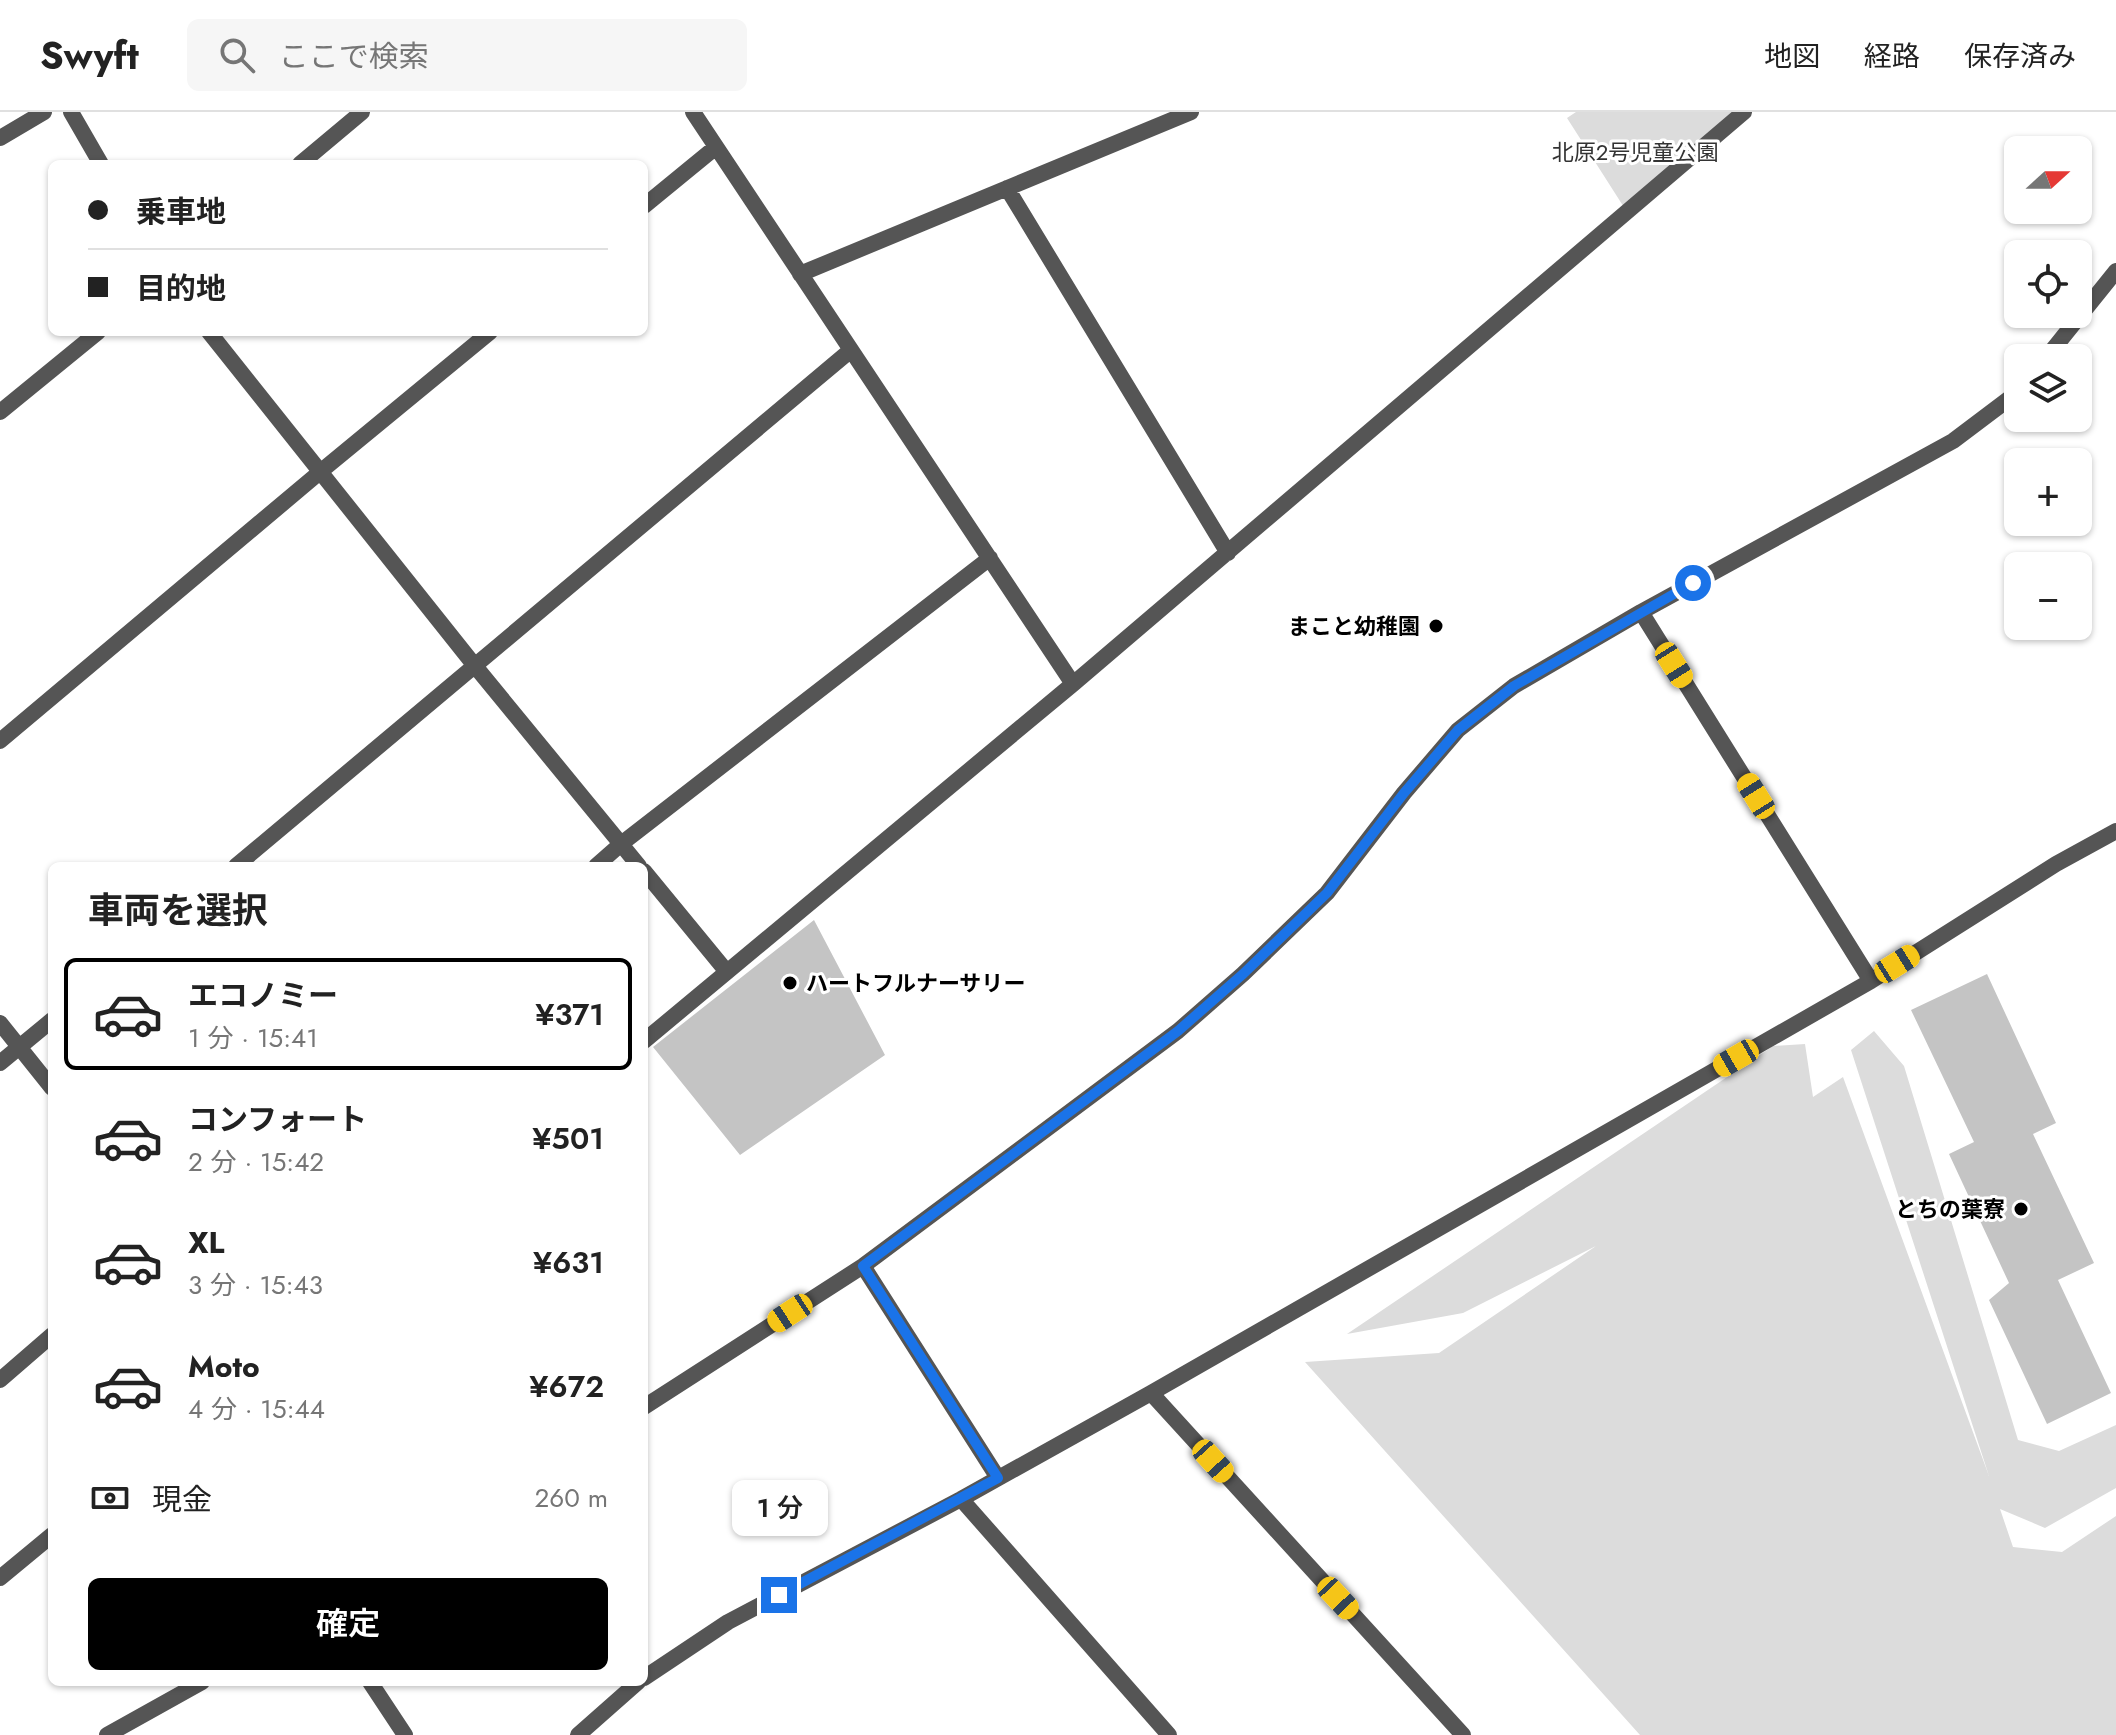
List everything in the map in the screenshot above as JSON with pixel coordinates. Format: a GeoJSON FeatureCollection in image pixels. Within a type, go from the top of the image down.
{"type":"FeatureCollection","features":[{"type":"Feature","properties":{"kind":"street"},"geometry":{"type":"LineString","coordinates":[[0,138],[44,112]]}},
{"type":"Feature","properties":{"kind":"street"},"geometry":{"type":"LineString","coordinates":[[71,112],[99,160]]}},
{"type":"Feature","properties":{"kind":"street"},"geometry":{"type":"LineString","coordinates":[[305,160],[362,112]]}},
{"type":"Feature","properties":{"kind":"street"},"geometry":{"type":"LineString","coordinates":[[693,112],[1073,684]]}},
{"type":"Feature","properties":{"kind":"street"},"geometry":{"type":"LineString","coordinates":[[800,274],[1191,112]]}},
{"type":"Feature","properties":{"kind":"street"},"geometry":{"type":"LineString","coordinates":[[648,1038],[1073,684],[1744,112]]}},
{"type":"Feature","properties":{"kind":"street"},"geometry":{"type":"LineString","coordinates":[[648,203],[716,147]]}},
{"type":"Feature","properties":{"kind":"street"},"geometry":{"type":"LineString","coordinates":[[1007,188],[1228,553]]}},
{"type":"Feature","properties":{"kind":"street"},"geometry":{"type":"LineString","coordinates":[[2057,344],[2116,271]]}},
{"type":"Feature","properties":{"kind":"street"},"geometry":{"type":"LineString","coordinates":[[0,412],[93,336]]}},
{"type":"Feature","properties":{"kind":"street"},"geometry":{"type":"LineString","coordinates":[[212,336],[636,862]]}},
{"type":"Feature","properties":{"kind":"street"},"geometry":{"type":"LineString","coordinates":[[0,741],[485,336]]}},
{"type":"Feature","properties":{"kind":"street"},"geometry":{"type":"LineString","coordinates":[[241,862],[851,350]]}},
{"type":"Feature","properties":{"kind":"street"},"geometry":{"type":"LineString","coordinates":[[648,1404],[863,1266],[1178,1031],[1327,893],[1404,793],[1458,730],[1514,686],[1641,612],[1953,441],[2004,403]]}},
{"type":"Feature","properties":{"kind":"street"},"geometry":{"type":"LineString","coordinates":[[601,862],[990,558]]}},
{"type":"Feature","properties":{"kind":"street"},"geometry":{"type":"LineString","coordinates":[[1641,612],[1871,981]]}},
{"type":"Feature","properties":{"kind":"street"},"geometry":{"type":"LineString","coordinates":[[648,1675],[728,1622],[961,1499],[1151,1393],[1871,981],[2056,864],[2116,831]]}},
{"type":"Feature","properties":{"kind":"street"},"geometry":{"type":"LineString","coordinates":[[648,876],[727,972]]}},
{"type":"Feature","properties":{"kind":"street"},"geometry":{"type":"LineString","coordinates":[[0,1023],[48,1083]]}},
{"type":"Feature","properties":{"kind":"street"},"geometry":{"type":"LineString","coordinates":[[0,1063],[48,1023]]}},
{"type":"Feature","properties":{"kind":"street"},"geometry":{"type":"LineString","coordinates":[[863,1266],[998,1478]]}},
{"type":"Feature","properties":{"kind":"street"},"geometry":{"type":"LineString","coordinates":[[0,1380],[48,1338]]}},
{"type":"Feature","properties":{"kind":"street"},"geometry":{"type":"LineString","coordinates":[[1151,1393],[1463,1735]]}},
{"type":"Feature","properties":{"kind":"street"},"geometry":{"type":"LineString","coordinates":[[961,1499],[1169,1735]]}},
{"type":"Feature","properties":{"kind":"street"},"geometry":{"type":"LineString","coordinates":[[0,1578],[48,1538]]}},
{"type":"Feature","properties":{"kind":"street"},"geometry":{"type":"LineString","coordinates":[[107,1735],[195,1686]]}},
{"type":"Feature","properties":{"kind":"street"},"geometry":{"type":"LineString","coordinates":[[373,1686],[405,1735]]}},
{"type":"Feature","properties":{"kind":"street"},"geometry":{"type":"LineString","coordinates":[[578,1735],[633,1686]]}},
{"type":"Feature","properties":{"kind":"green space","name":"北原2号児童公園"},"geometry":{"type":"Polygon","coordinates":[[[1576,112],[1744,112],[1627,212],[1567,118],[1576,112]]]}},
{"type":"Feature","properties":{"kind":"green space"},"geometry":{"type":"Polygon","coordinates":[[[1874,1031],[1904,1066],[2018,1440],[2059,1451],[2116,1425],[2116,1488],[2045,1528],[2000,1509],[2013,1547],[2062,1552],[2116,1516],[2116,1735],[1640,1735],[1305,1362],[1439,1353],[1596,1246],[1463,1313],[1347,1334],[1773,1046],[1805,1044],[1813,1097],[1843,1077],[1989,1476],[1851,1050],[1874,1031]]]}},
{"type":"Feature","properties":{"kind":"building","name":"ハートフルナーサリー"},"geometry":{"type":"Polygon","coordinates":[[[814,920],[885,1055],[740,1155],[653,1047],[814,920]]]}},
{"type":"Feature","properties":{"kind":"building","name":"とちの葉寮"},"geometry":{"type":"Polygon","coordinates":[[[1987,974],[2056,1123],[2033,1134],[2094,1263],[2058,1280],[2111,1393],[2047,1424],[1989,1300],[2009,1283],[1949,1154],[1974,1142],[1911,1010],[1987,974]]]}},
{"type":"Feature","properties":{"kind":"place","name":"まこと幼稚園"},"geometry":{"type":"Point","coordinates":[1436,626]}},
{"type":"Feature","properties":{"kind":"place","name":"ハートフルナーサリー"},"geometry":{"type":"Point","coordinates":[790,983]}},
{"type":"Feature","properties":{"kind":"place","name":"とちの葉寮"},"geometry":{"type":"Point","coordinates":[2021,1209]}},
{"type":"Feature","properties":{"kind":"route"},"geometry":{"type":"LineString","coordinates":[[779,1595],[998,1478],[863,1266],[1178,1031],[1243,974],[1327,893],[1404,793],[1458,730],[1514,686],[1693,583]]}}]}
